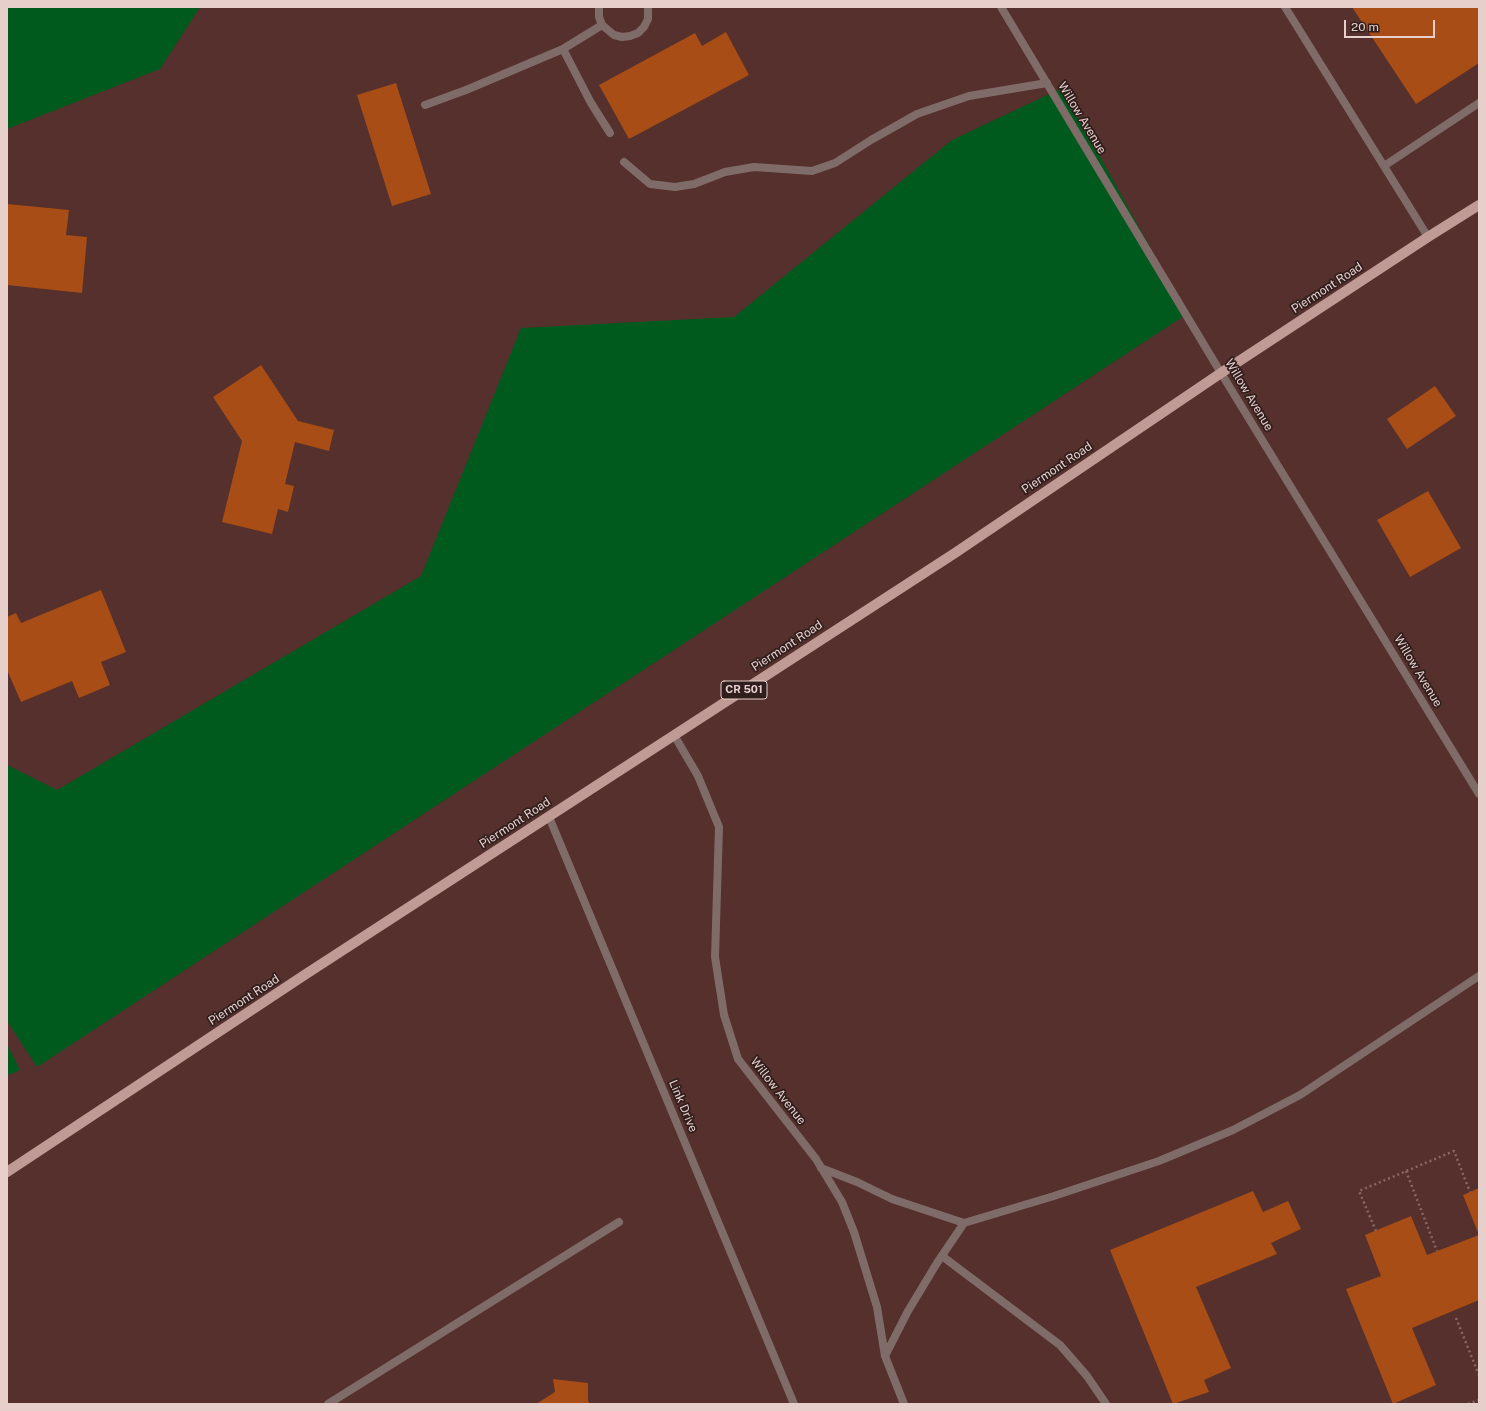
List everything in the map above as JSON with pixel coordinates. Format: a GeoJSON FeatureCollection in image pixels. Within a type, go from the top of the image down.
{"type":"FeatureCollection","features":[{"type":"Feature","properties":{"kind":"main road","name":"Piermont Road"},"geometry":{"type":"LineString","coordinates":[[7,1172],[306,974],[955,553],[1222,373],[1479,205]]}},
{"type":"Feature","properties":{"kind":"street"},"geometry":{"type":"LineString","coordinates":[[599,7],[599,17],[602,25],[614,35],[622,37],[638,33],[644,27],[648,19],[648,7]]}},
{"type":"Feature","properties":{"kind":"street","name":"Willow Avenue"},"geometry":{"type":"LineString","coordinates":[[1001,7],[1479,794]]}},
{"type":"Feature","properties":{"kind":"street"},"geometry":{"type":"LineString","coordinates":[[1285,7],[1428,237]]}},
{"type":"Feature","properties":{"kind":"street"},"geometry":{"type":"LineString","coordinates":[[425,105],[466,90],[563,48],[602,25]]}},
{"type":"Feature","properties":{"kind":"street"},"geometry":{"type":"LineString","coordinates":[[563,48],[591,103],[610,133]]}},
{"type":"Feature","properties":{"kind":"street"},"geometry":{"type":"LineString","coordinates":[[624,162],[650,184],[674,187],[694,184],[725,172],[754,167],[812,171],[836,163],[871,140],[918,114],[969,96],[1047,83]]}},
{"type":"Feature","properties":{"kind":"street"},"geometry":{"type":"LineString","coordinates":[[1384,166],[1479,103]]}},
{"type":"Feature","properties":{"kind":"street","name":"Willow Avenue"},"geometry":{"type":"LineString","coordinates":[[674,735],[698,776],[719,828],[715,957],[724,1015],[738,1059],[795,1132],[821,1168],[842,1202],[854,1232],[877,1307],[885,1356],[904,1404]]}},
{"type":"Feature","properties":{"kind":"street","name":"Link Drive"},"geometry":{"type":"LineString","coordinates":[[549,817],[794,1404]]}},
{"type":"Feature","properties":{"kind":"street"},"geometry":{"type":"LineString","coordinates":[[821,1168],[857,1182],[892,1199],[964,1223],[1054,1196],[1159,1161],[1233,1130],[1300,1095],[1479,976]]}},
{"type":"Feature","properties":{"kind":"street"},"geometry":{"type":"LineString","coordinates":[[328,1404],[619,1222]]}},
{"type":"Feature","properties":{"kind":"street"},"geometry":{"type":"LineString","coordinates":[[885,1356],[908,1311],[964,1223]]}},
{"type":"Feature","properties":{"kind":"street"},"geometry":{"type":"LineString","coordinates":[[942,1256],[1060,1345],[1087,1376],[1106,1404]]}},
{"type":"Feature","properties":{"kind":"path"},"geometry":{"type":"LineString","coordinates":[[1376,1231],[1359,1191],[1454,1150],[1470,1192]]}},
{"type":"Feature","properties":{"kind":"path"},"geometry":{"type":"LineString","coordinates":[[1406,1171],[1437,1251]]}},
{"type":"Feature","properties":{"kind":"path"},"geometry":{"type":"LineString","coordinates":[[1456,1318],[1479,1375]]}},
{"type":"Feature","properties":{"kind":"path"},"geometry":{"type":"LineString","coordinates":[[1468,1404],[1479,1400]]}},
{"type":"Feature","properties":{"kind":"green space"},"geometry":{"type":"Polygon","coordinates":[[[7,7],[200,7],[160,69],[7,129],[7,7]]]}},
{"type":"Feature","properties":{"kind":"green space"},"geometry":{"type":"Polygon","coordinates":[[[1062,88],[1187,314],[37,1067],[7,1021],[7,765],[57,790],[421,576],[521,328],[734,317],[952,140],[1062,88]]]}},
{"type":"Feature","properties":{"kind":"green space"},"geometry":{"type":"Polygon","coordinates":[[[7,1044],[20,1070],[7,1076],[7,1044]]]}},
{"type":"Feature","properties":{"kind":"building"},"geometry":{"type":"Polygon","coordinates":[[[1352,7],[1479,7],[1479,63],[1416,104],[1352,7]]]}},
{"type":"Feature","properties":{"kind":"building"},"geometry":{"type":"Polygon","coordinates":[[[726,32],[749,75],[629,139],[599,85],[695,33],[702,46],[726,32]]]}},
{"type":"Feature","properties":{"kind":"building"},"geometry":{"type":"Polygon","coordinates":[[[396,83],[431,194],[392,206],[357,95],[396,83]]]}},
{"type":"Feature","properties":{"kind":"building"},"geometry":{"type":"Polygon","coordinates":[[[7,204],[69,210],[66,235],[87,237],[82,293],[7,285],[7,204]]]}},
{"type":"Feature","properties":{"kind":"building"},"geometry":{"type":"Polygon","coordinates":[[[261,365],[298,421],[334,430],[329,451],[295,442],[285,484],[294,486],[288,512],[278,509],[272,534],[222,522],[242,441],[213,397],[261,365]]]}},
{"type":"Feature","properties":{"kind":"building"},"geometry":{"type":"Polygon","coordinates":[[[1435,386],[1456,416],[1407,449],[1387,419],[1435,386]]]}},
{"type":"Feature","properties":{"kind":"building"},"geometry":{"type":"Polygon","coordinates":[[[1428,491],[1461,548],[1410,577],[1377,520],[1428,491]]]}},
{"type":"Feature","properties":{"kind":"building"},"geometry":{"type":"Polygon","coordinates":[[[101,590],[126,652],[101,662],[110,685],[79,698],[72,681],[21,702],[7,670],[7,617],[16,613],[21,623],[101,590]]]}},
{"type":"Feature","properties":{"kind":"building"},"geometry":{"type":"Polygon","coordinates":[[[1479,1188],[1479,1235],[1463,1195],[1479,1188]]]}},
{"type":"Feature","properties":{"kind":"building"},"geometry":{"type":"Polygon","coordinates":[[[1253,1191],[1263,1212],[1288,1201],[1301,1229],[1271,1243],[1277,1254],[1196,1287],[1231,1368],[1204,1380],[1209,1392],[1173,1404],[1110,1250],[1253,1191]]]}},
{"type":"Feature","properties":{"kind":"building"},"geometry":{"type":"Polygon","coordinates":[[[1411,1216],[1427,1255],[1479,1235],[1479,1300],[1412,1328],[1436,1385],[1393,1404],[1346,1289],[1381,1276],[1365,1235],[1411,1216]]]}},
{"type":"Feature","properties":{"kind":"building"},"geometry":{"type":"Polygon","coordinates":[[[553,1379],[588,1383],[588,1401],[590,1404],[536,1404],[555,1392],[553,1379]]]}}]}
